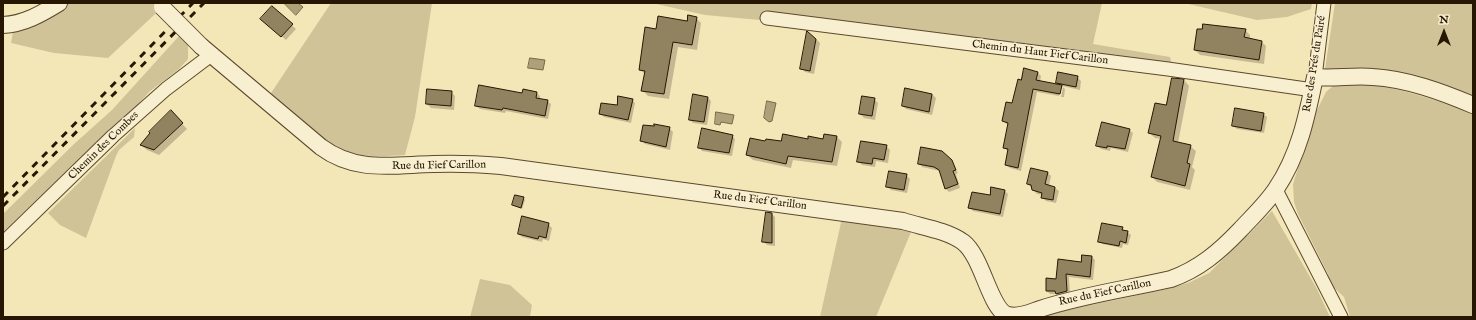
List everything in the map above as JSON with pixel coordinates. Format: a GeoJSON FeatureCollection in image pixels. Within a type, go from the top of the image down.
{"type":"FeatureCollection","features":[{"type":"Feature","properties":{"kind":"street"},"geometry":{"type":"LineString","coordinates":[[3,26],[28,20],[59,3]]}},
{"type":"Feature","properties":{"kind":"street","name":"Rue des Prés du Pairé"},"geometry":{"type":"LineString","coordinates":[[1276,190],[1289,168],[1301,138],[1314,83],[1324,3]]}},
{"type":"Feature","properties":{"kind":"street","name":"Rue du Fief Carillon"},"geometry":{"type":"LineString","coordinates":[[160,5],[206,51],[321,147],[331,154],[351,163],[392,166],[452,163],[501,166],[903,222],[952,236],[963,242],[976,258],[998,307],[1008,316],[1021,315],[1072,299],[1152,283],[1186,274],[1211,258],[1248,222],[1276,190]]}},
{"type":"Feature","properties":{"kind":"street","name":"Chemin du Haut Fief Carillon"},"geometry":{"type":"LineString","coordinates":[[767,18],[1175,70],[1314,83],[1374,77],[1394,80],[1444,94],[1473,105]]}},
{"type":"Feature","properties":{"kind":"street","name":"Chemin des Combes"},"geometry":{"type":"LineString","coordinates":[[3,243],[113,136],[206,51]]}},
{"type":"Feature","properties":{"kind":"street"},"geometry":{"type":"LineString","coordinates":[[1276,190],[1340,317]]}},
{"type":"Feature","properties":{"kind":"shaded area"},"geometry":{"type":"Polygon","coordinates":[[[42,3],[167,3],[108,58],[54,53],[11,43],[13,32],[43,19],[42,3]]]}},
{"type":"Feature","properties":{"kind":"shaded area"},"geometry":{"type":"Polygon","coordinates":[[[284,3],[298,3],[303,7],[296,15],[284,3]]]}},
{"type":"Feature","properties":{"kind":"shaded area"},"geometry":{"type":"Polygon","coordinates":[[[331,3],[432,3],[415,117],[405,155],[365,156],[341,149],[319,136],[309,128],[271,93],[331,3]]]}},
{"type":"Feature","properties":{"kind":"shaded area"},"geometry":{"type":"Polygon","coordinates":[[[652,3],[1102,3],[1093,44],[1170,57],[1172,65],[767,16],[760,20],[705,15],[652,3]]]}},
{"type":"Feature","properties":{"kind":"shaded area"},"geometry":{"type":"Polygon","coordinates":[[[1184,3],[1312,3],[1311,9],[1287,17],[1257,20],[1184,3]]]}},
{"type":"Feature","properties":{"kind":"shaded area"},"geometry":{"type":"Polygon","coordinates":[[[1335,3],[1473,4],[1473,96],[1438,83],[1367,71],[1325,69],[1335,3]]]}},
{"type":"Feature","properties":{"kind":"shaded area"},"geometry":{"type":"Polygon","coordinates":[[[179,36],[188,45],[188,59],[179,69],[149,92],[123,122],[3,237],[3,214],[74,144],[112,110],[179,36]]]}},
{"type":"Feature","properties":{"kind":"shaded area"},"geometry":{"type":"Polygon","coordinates":[[[530,58],[545,60],[543,70],[528,68],[530,58]]]}},
{"type":"Feature","properties":{"kind":"shaded area"},"geometry":{"type":"Polygon","coordinates":[[[1365,83],[1420,95],[1473,113],[1473,317],[1350,317],[1344,297],[1330,284],[1328,274],[1298,214],[1294,202],[1293,184],[1315,114],[1326,92],[1334,85],[1365,83]]]}},
{"type":"Feature","properties":{"kind":"shaded area"},"geometry":{"type":"Polygon","coordinates":[[[767,101],[776,103],[772,121],[769,122],[764,118],[767,101]]]}},
{"type":"Feature","properties":{"kind":"shaded area"},"geometry":{"type":"Polygon","coordinates":[[[716,112],[734,115],[732,124],[721,122],[720,125],[715,124],[716,112]]]}},
{"type":"Feature","properties":{"kind":"shaded area"},"geometry":{"type":"Polygon","coordinates":[[[135,128],[134,137],[119,150],[116,156],[86,238],[60,225],[48,213],[135,128]]]}},
{"type":"Feature","properties":{"kind":"shaded area"},"geometry":{"type":"Polygon","coordinates":[[[1272,211],[1317,289],[1330,317],[1039,317],[1163,290],[1188,283],[1209,273],[1272,211]]]}},
{"type":"Feature","properties":{"kind":"shaded area"},"geometry":{"type":"Polygon","coordinates":[[[842,218],[911,232],[876,317],[820,317],[842,218]]]}},
{"type":"Feature","properties":{"kind":"shaded area"},"geometry":{"type":"Polygon","coordinates":[[[480,279],[510,285],[532,305],[530,317],[470,317],[480,279]]]}},
{"type":"Feature","properties":{"kind":"building"},"geometry":{"type":"Polygon","coordinates":[[[272,6],[293,24],[281,37],[260,19],[272,6]]]}},
{"type":"Feature","properties":{"kind":"building"},"geometry":{"type":"Polygon","coordinates":[[[688,15],[697,17],[692,45],[673,42],[664,94],[641,91],[645,71],[639,70],[645,27],[656,29],[658,16],[687,21],[688,15]]]}},
{"type":"Feature","properties":{"kind":"building"},"geometry":{"type":"Polygon","coordinates":[[[1203,24],[1246,29],[1244,37],[1262,41],[1259,60],[1194,50],[1197,29],[1202,29],[1203,24]]]}},
{"type":"Feature","properties":{"kind":"building"},"geometry":{"type":"Polygon","coordinates":[[[807,31],[816,39],[810,71],[800,69],[807,31]]]}},
{"type":"Feature","properties":{"kind":"building"},"geometry":{"type":"Polygon","coordinates":[[[1024,68],[1038,72],[1036,80],[1062,85],[1060,94],[1033,89],[1018,168],[1005,165],[1008,149],[1003,148],[1008,123],[1002,121],[1006,102],[1012,103],[1018,79],[1021,80],[1024,68]]]}},
{"type":"Feature","properties":{"kind":"building"},"geometry":{"type":"Polygon","coordinates":[[[1058,72],[1078,76],[1076,87],[1056,83],[1058,72]]]}},
{"type":"Feature","properties":{"kind":"building"},"geometry":{"type":"Polygon","coordinates":[[[1172,78],[1184,79],[1173,141],[1191,145],[1187,163],[1190,164],[1185,186],[1151,177],[1161,136],[1148,133],[1155,103],[1166,105],[1172,78]]]}},
{"type":"Feature","properties":{"kind":"building"},"geometry":{"type":"Polygon","coordinates":[[[479,85],[522,93],[523,89],[537,92],[536,98],[548,100],[545,116],[503,108],[502,110],[475,106],[479,85]]]}},
{"type":"Feature","properties":{"kind":"building"},"geometry":{"type":"Polygon","coordinates":[[[905,88],[932,94],[929,112],[902,106],[905,88]]]}},
{"type":"Feature","properties":{"kind":"building"},"geometry":{"type":"Polygon","coordinates":[[[427,89],[452,91],[451,106],[426,104],[427,89]]]}},
{"type":"Feature","properties":{"kind":"building"},"geometry":{"type":"Polygon","coordinates":[[[693,94],[708,97],[704,122],[689,120],[693,94]]]}},
{"type":"Feature","properties":{"kind":"building"},"geometry":{"type":"Polygon","coordinates":[[[618,96],[633,99],[628,120],[599,114],[601,103],[617,105],[618,96]]]}},
{"type":"Feature","properties":{"kind":"building"},"geometry":{"type":"Polygon","coordinates":[[[862,96],[875,98],[872,116],[859,114],[862,96]]]}},
{"type":"Feature","properties":{"kind":"building"},"geometry":{"type":"Polygon","coordinates":[[[1235,108],[1264,113],[1261,131],[1232,126],[1235,108]]]}},
{"type":"Feature","properties":{"kind":"building"},"geometry":{"type":"Polygon","coordinates":[[[171,110],[183,123],[154,150],[140,145],[150,133],[149,132],[171,110]]]}},
{"type":"Feature","properties":{"kind":"building"},"geometry":{"type":"Polygon","coordinates":[[[1102,122],[1130,129],[1125,149],[1096,146],[1102,122]]]}},
{"type":"Feature","properties":{"kind":"building"},"geometry":{"type":"Polygon","coordinates":[[[654,124],[670,127],[666,147],[640,141],[643,125],[654,126],[654,124]]]}},
{"type":"Feature","properties":{"kind":"building"},"geometry":{"type":"Polygon","coordinates":[[[702,128],[733,135],[729,153],[698,148],[702,128]]]}},
{"type":"Feature","properties":{"kind":"building"},"geometry":{"type":"Polygon","coordinates":[[[783,134],[808,139],[808,136],[823,139],[824,134],[837,136],[832,162],[788,156],[786,164],[746,155],[750,138],[765,141],[766,139],[781,141],[783,134]]]}},
{"type":"Feature","properties":{"kind":"building"},"geometry":{"type":"Polygon","coordinates":[[[861,141],[887,145],[884,160],[873,158],[872,164],[857,162],[861,141]]]}},
{"type":"Feature","properties":{"kind":"building"},"geometry":{"type":"Polygon","coordinates":[[[921,147],[942,151],[952,160],[956,170],[953,171],[958,184],[945,189],[939,170],[934,167],[918,164],[921,147]]]}},
{"type":"Feature","properties":{"kind":"building"},"geometry":{"type":"Polygon","coordinates":[[[1031,168],[1048,172],[1045,184],[1055,187],[1053,200],[1041,198],[1042,193],[1032,190],[1031,185],[1027,184],[1031,168]]]}},
{"type":"Feature","properties":{"kind":"building"},"geometry":{"type":"Polygon","coordinates":[[[889,171],[907,174],[904,190],[886,187],[889,171]]]}},
{"type":"Feature","properties":{"kind":"building"},"geometry":{"type":"Polygon","coordinates":[[[991,187],[1005,190],[1000,214],[968,208],[972,192],[990,195],[991,187]]]}},
{"type":"Feature","properties":{"kind":"building"},"geometry":{"type":"Polygon","coordinates":[[[515,195],[524,197],[521,208],[512,205],[515,195]]]}},
{"type":"Feature","properties":{"kind":"building"},"geometry":{"type":"Polygon","coordinates":[[[766,212],[772,213],[772,243],[762,242],[766,212]]]}},
{"type":"Feature","properties":{"kind":"building"},"geometry":{"type":"Polygon","coordinates":[[[522,216],[549,223],[546,238],[539,236],[538,239],[518,234],[522,216]]]}},
{"type":"Feature","properties":{"kind":"building"},"geometry":{"type":"Polygon","coordinates":[[[1102,223],[1123,227],[1122,230],[1128,231],[1126,243],[1120,241],[1119,246],[1098,242],[1102,223]]]}},
{"type":"Feature","properties":{"kind":"building"},"geometry":{"type":"Polygon","coordinates":[[[1082,255],[1092,256],[1090,277],[1066,274],[1067,291],[1056,294],[1055,291],[1046,291],[1046,278],[1056,279],[1058,259],[1081,262],[1082,255]]]}},
{"type":"Feature","properties":{"kind":"railway"},"geometry":{"type":"LineString","coordinates":[[3,197],[193,3]]}},
{"type":"Feature","properties":{"kind":"railway"},"geometry":{"type":"LineString","coordinates":[[3,206],[204,3]]}}]}
